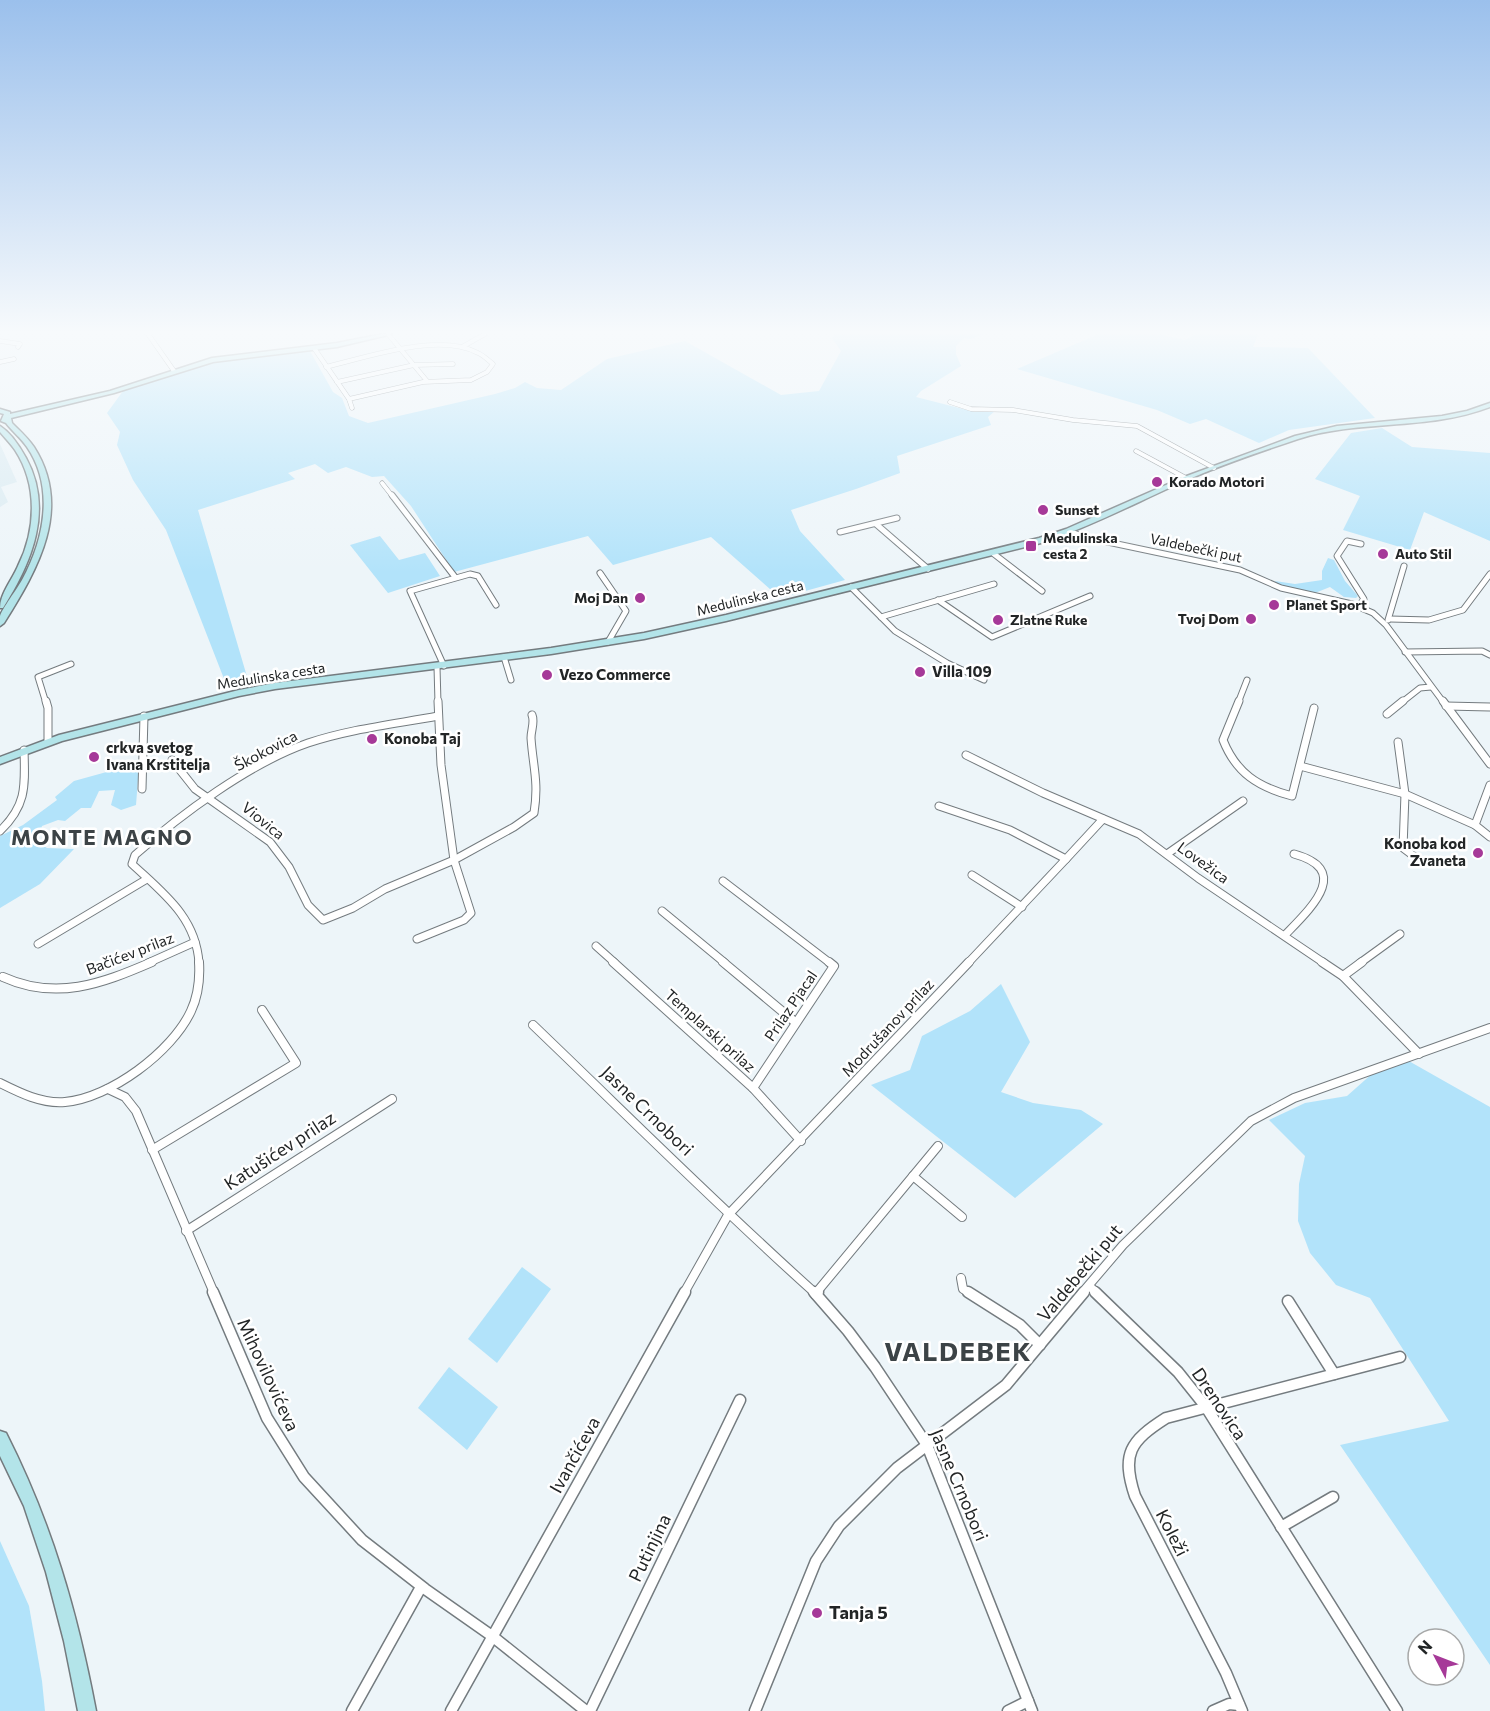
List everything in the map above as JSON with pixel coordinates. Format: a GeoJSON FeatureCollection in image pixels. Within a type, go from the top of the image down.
{"type":"FeatureCollection","features":[{"type":"Feature","properties":{"kind":"main road"},"geometry":{"type":"LineString","coordinates":[[4,419],[22,414]]}},
{"type":"Feature","properties":{"kind":"main road","name":"Medulinska cesta"},"geometry":{"type":"LineString","coordinates":[[0,761],[48,741],[276,686],[441,666],[608,642],[695,625],[994,554],[1069,531],[1186,478],[1310,433],[1461,414]]}},
{"type":"Feature","properties":{"kind":"main road"},"geometry":{"type":"LineString","coordinates":[[0,623],[35,564],[43,542],[48,517],[45,475],[36,457],[4,419]]}},
{"type":"Feature","properties":{"kind":"main road"},"geometry":{"type":"LineString","coordinates":[[0,606],[23,566],[31,544],[36,520],[37,497],[34,478],[4,419]]}},
{"type":"Feature","properties":{"kind":"main road"},"geometry":{"type":"LineString","coordinates":[[0,1439],[30,1502],[56,1572],[87,1711]]}},
{"type":"Feature","properties":{"kind":"street"},"geometry":{"type":"LineString","coordinates":[[1036,414],[1137,426],[1149,435],[1214,468]]}},
{"type":"Feature","properties":{"kind":"street"},"geometry":{"type":"LineString","coordinates":[[1136,451],[1186,478]]}},
{"type":"Feature","properties":{"kind":"street"},"geometry":{"type":"LineString","coordinates":[[382,483],[455,577]]}},
{"type":"Feature","properties":{"kind":"street"},"geometry":{"type":"LineString","coordinates":[[840,532],[897,518]]}},
{"type":"Feature","properties":{"kind":"street"},"geometry":{"type":"LineString","coordinates":[[876,524],[928,569]]}},
{"type":"Feature","properties":{"kind":"street","name":"Valdebečki put"},"geometry":{"type":"LineString","coordinates":[[1069,531],[1084,537],[1240,570],[1281,588],[1359,606],[1373,613],[1490,764]]}},
{"type":"Feature","properties":{"kind":"street"},"geometry":{"type":"LineString","coordinates":[[1359,606],[1363,604],[1364,599],[1337,556],[1347,541],[1361,544]]}},
{"type":"Feature","properties":{"kind":"street"},"geometry":{"type":"LineString","coordinates":[[994,554],[1042,591]]}},
{"type":"Feature","properties":{"kind":"street"},"geometry":{"type":"LineString","coordinates":[[1390,620],[1404,566]]}},
{"type":"Feature","properties":{"kind":"street"},"geometry":{"type":"LineString","coordinates":[[600,573],[626,610],[608,642]]}},
{"type":"Feature","properties":{"kind":"street"},"geometry":{"type":"LineString","coordinates":[[417,939],[458,924],[471,913],[454,860],[441,765],[438,716],[441,666],[410,591],[470,574],[478,576],[496,605]]}},
{"type":"Feature","properties":{"kind":"street"},"geometry":{"type":"LineString","coordinates":[[1382,622],[1429,620],[1463,610],[1490,574]]}},
{"type":"Feature","properties":{"kind":"street"},"geometry":{"type":"LineString","coordinates":[[881,617],[994,584]]}},
{"type":"Feature","properties":{"kind":"street"},"geometry":{"type":"LineString","coordinates":[[852,587],[895,632],[947,663],[984,680]]}},
{"type":"Feature","properties":{"kind":"street"},"geometry":{"type":"LineString","coordinates":[[938,600],[992,638],[1090,596]]}},
{"type":"Feature","properties":{"kind":"street"},"geometry":{"type":"LineString","coordinates":[[1405,652],[1482,651],[1490,655]]}},
{"type":"Feature","properties":{"kind":"street"},"geometry":{"type":"LineString","coordinates":[[504,657],[511,680]]}},
{"type":"Feature","properties":{"kind":"street"},"geometry":{"type":"LineString","coordinates":[[48,741],[48,708],[38,677],[71,664]]}},
{"type":"Feature","properties":{"kind":"street"},"geometry":{"type":"LineString","coordinates":[[1247,680],[1223,740],[1230,761],[1266,789],[1292,796],[1314,708]]}},
{"type":"Feature","properties":{"kind":"street"},"geometry":{"type":"LineString","coordinates":[[1387,714],[1420,688],[1431,687]]}},
{"type":"Feature","properties":{"kind":"street"},"geometry":{"type":"LineString","coordinates":[[1446,706],[1490,707]]}},
{"type":"Feature","properties":{"kind":"street"},"geometry":{"type":"LineString","coordinates":[[142,789],[144,716]]}},
{"type":"Feature","properties":{"kind":"street","name":"Škokovica"},"geometry":{"type":"LineString","coordinates":[[147,879],[131,860],[165,830],[290,750],[319,739],[438,716]]}},
{"type":"Feature","properties":{"kind":"street"},"geometry":{"type":"LineString","coordinates":[[454,860],[514,827],[534,813],[537,793],[536,765],[531,740],[531,727],[534,720],[532,716]]}},
{"type":"Feature","properties":{"kind":"street"},"geometry":{"type":"LineString","coordinates":[[1398,742],[1405,794],[1403,848],[1419,860]]}},
{"type":"Feature","properties":{"kind":"street"},"geometry":{"type":"LineString","coordinates":[[0,831],[17,815],[23,799],[24,750]]}},
{"type":"Feature","properties":{"kind":"street","name":"Lovežica"},"geometry":{"type":"LineString","coordinates":[[966,755],[1043,793],[1139,834],[1198,878],[1343,976],[1419,1054]]}},
{"type":"Feature","properties":{"kind":"street","name":"Viovica"},"geometry":{"type":"LineString","coordinates":[[172,760],[190,784],[274,845],[319,920],[352,908],[385,890],[454,860]]}},
{"type":"Feature","properties":{"kind":"street"},"geometry":{"type":"LineString","coordinates":[[1300,766],[1405,794],[1475,825],[1490,837]]}},
{"type":"Feature","properties":{"kind":"street"},"geometry":{"type":"LineString","coordinates":[[1475,825],[1490,785]]}},
{"type":"Feature","properties":{"kind":"street"},"geometry":{"type":"LineString","coordinates":[[1167,854],[1243,801]]}},
{"type":"Feature","properties":{"kind":"street"},"geometry":{"type":"LineString","coordinates":[[939,806],[1010,830],[1066,859],[1104,819]]}},
{"type":"Feature","properties":{"kind":"street"},"geometry":{"type":"LineString","coordinates":[[1285,935],[1312,907],[1325,884],[1324,871],[1316,862],[1294,854]]}},
{"type":"Feature","properties":{"kind":"street","name":"Modrušanov prilaz"},"geometry":{"type":"LineString","coordinates":[[728,1215],[801,1141],[1066,859]]}},
{"type":"Feature","properties":{"kind":"street"},"geometry":{"type":"LineString","coordinates":[[972,875],[1023,907]]}},
{"type":"Feature","properties":{"kind":"street"},"geometry":{"type":"LineString","coordinates":[[0,1083],[21,1094],[63,1102],[85,1098],[108,1089],[159,1050],[190,1013],[198,987],[199,961],[190,926],[177,906],[161,889],[147,879],[38,944]]}},
{"type":"Feature","properties":{"kind":"street","name":"Prilaz Pjacal"},"geometry":{"type":"LineString","coordinates":[[723,881],[834,966],[753,1088]]}},
{"type":"Feature","properties":{"kind":"street"},"geometry":{"type":"LineString","coordinates":[[662,911],[795,1022]]}},
{"type":"Feature","properties":{"kind":"street"},"geometry":{"type":"LineString","coordinates":[[1343,976],[1400,934]]}},
{"type":"Feature","properties":{"kind":"street","name":"Bačićev prilaz"},"geometry":{"type":"LineString","coordinates":[[3,977],[25,986],[51,990],[90,985],[195,942]]}},
{"type":"Feature","properties":{"kind":"street","name":"Templarski prilaz"},"geometry":{"type":"LineString","coordinates":[[596,946],[753,1088],[801,1141]]}},
{"type":"Feature","properties":{"kind":"street"},"geometry":{"type":"LineString","coordinates":[[152,1150],[296,1063],[262,1010]]}},
{"type":"Feature","properties":{"kind":"street","name":"Jasne Crnobori"},"geometry":{"type":"LineString","coordinates":[[533,1025],[664,1150],[728,1215],[816,1294],[848,1330],[875,1366],[927,1445],[1030,1706]]}},
{"type":"Feature","properties":{"kind":"street","name":"Valdebečki put"},"geometry":{"type":"LineString","coordinates":[[755,1711],[816,1561],[839,1526],[897,1468],[1006,1385],[1123,1245],[1251,1121],[1308,1093],[1490,1028]]}},
{"type":"Feature","properties":{"kind":"street","name":"Mihovilovićeva"},"geometry":{"type":"LineString","coordinates":[[108,1089],[125,1097],[136,1112],[267,1418],[304,1477],[362,1540],[421,1587],[492,1636],[588,1711]]}},
{"type":"Feature","properties":{"kind":"street","name":"Katušićev prilaz"},"geometry":{"type":"LineString","coordinates":[[186,1231],[392,1099]]}},
{"type":"Feature","properties":{"kind":"street"},"geometry":{"type":"LineString","coordinates":[[816,1294],[938,1146]]}},
{"type":"Feature","properties":{"kind":"street"},"geometry":{"type":"LineString","coordinates":[[913,1176],[962,1217]]}},
{"type":"Feature","properties":{"kind":"street","name":"Ivančićeva"},"geometry":{"type":"LineString","coordinates":[[451,1711],[728,1215]]}},
{"type":"Feature","properties":{"kind":"street"},"geometry":{"type":"LineString","coordinates":[[961,1278],[963,1289],[1020,1325],[1040,1345]]}},
{"type":"Feature","properties":{"kind":"street","name":"Drenovica"},"geometry":{"type":"LineString","coordinates":[[1089,1286],[1178,1372],[1206,1408],[1397,1711]]}},
{"type":"Feature","properties":{"kind":"street"},"geometry":{"type":"LineString","coordinates":[[1288,1301],[1334,1374]]}},
{"type":"Feature","properties":{"kind":"street","name":"Koleži"},"geometry":{"type":"LineString","coordinates":[[1241,1708],[1226,1673],[1135,1496],[1128,1478],[1126,1462],[1129,1447],[1145,1431],[1166,1418],[1400,1357]]}},
{"type":"Feature","properties":{"kind":"street","name":"Putinjina"},"geometry":{"type":"LineString","coordinates":[[588,1711],[740,1400]]}},
{"type":"Feature","properties":{"kind":"street"},"geometry":{"type":"LineString","coordinates":[[1281,1527],[1333,1497]]}},
{"type":"Feature","properties":{"kind":"street"},"geometry":{"type":"LineString","coordinates":[[352,1711],[421,1587]]}},
{"type":"Feature","properties":{"kind":"street"},"geometry":{"type":"LineString","coordinates":[[1213,1711],[1229,1704],[1241,1708]]}},
{"type":"Feature","properties":{"kind":"street"},"geometry":{"type":"LineString","coordinates":[[1008,1711],[1030,1706]]}},
{"type":"Feature","properties":{"kind":"shaded area"},"geometry":{"type":"Polygon","coordinates":[[[108,414],[348,414],[368,423],[408,414],[992,414],[988,417],[991,425],[897,456],[900,473],[791,510],[800,531],[845,580],[780,598],[711,537],[613,565],[588,536],[454,572],[411,506],[384,476],[372,477],[346,467],[328,473],[315,464],[288,473],[295,479],[198,510],[248,680],[226,684],[166,530],[133,480],[117,445],[120,432],[108,414]]]}},
{"type":"Feature","properties":{"kind":"shaded area"},"geometry":{"type":"Polygon","coordinates":[[[1166,414],[1371,414],[1375,418],[1289,430],[1259,443],[1206,419],[1190,424],[1166,414]]]}},
{"type":"Feature","properties":{"kind":"shaded area"},"geometry":{"type":"Polygon","coordinates":[[[1382,428],[1412,447],[1490,453],[1490,541],[1424,512],[1410,550],[1343,530],[1360,496],[1315,479],[1351,433],[1382,428]]]}},
{"type":"Feature","properties":{"kind":"shaded area"},"geometry":{"type":"Polygon","coordinates":[[[0,444],[17,482],[1,487],[8,502],[0,507],[0,444]]]}},
{"type":"Feature","properties":{"kind":"shaded area"},"geometry":{"type":"Polygon","coordinates":[[[380,536],[399,560],[425,553],[440,576],[388,593],[350,545],[380,536]]]}},
{"type":"Feature","properties":{"kind":"shaded area"},"geometry":{"type":"Polygon","coordinates":[[[1328,558],[1334,560],[1345,581],[1358,596],[1356,598],[1344,597],[1330,587],[1315,593],[1278,585],[1275,581],[1295,584],[1322,580],[1322,571],[1328,558]]]}},
{"type":"Feature","properties":{"kind":"shaded area"},"geometry":{"type":"Polygon","coordinates":[[[139,766],[136,805],[121,810],[111,805],[115,790],[99,791],[91,808],[81,808],[65,821],[58,820],[42,826],[37,842],[47,848],[74,849],[40,884],[0,908],[0,836],[23,825],[57,800],[55,797],[74,781],[121,768],[139,766]]]}},
{"type":"Feature","properties":{"kind":"shaded area"},"geometry":{"type":"Polygon","coordinates":[[[1001,984],[1030,1042],[1001,1092],[1033,1103],[1081,1110],[1103,1124],[1015,1198],[871,1085],[910,1070],[922,1036],[970,1011],[1001,984]]]}},
{"type":"Feature","properties":{"kind":"shaded area"},"geometry":{"type":"Polygon","coordinates":[[[1407,1060],[1490,1107],[1490,1665],[1340,1445],[1449,1421],[1370,1298],[1336,1285],[1310,1253],[1298,1221],[1299,1184],[1305,1156],[1269,1120],[1305,1103],[1347,1096],[1374,1072],[1407,1060]]]}},
{"type":"Feature","properties":{"kind":"shaded area"},"geometry":{"type":"Polygon","coordinates":[[[522,1267],[551,1289],[497,1363],[468,1339],[522,1267]]]}},
{"type":"Feature","properties":{"kind":"shaded area"},"geometry":{"type":"Polygon","coordinates":[[[449,1367],[498,1407],[467,1450],[418,1408],[449,1367]]]}},
{"type":"Feature","properties":{"kind":"shaded area"},"geometry":{"type":"Polygon","coordinates":[[[0,1541],[29,1606],[45,1711],[0,1711],[0,1541]]]}},
{"type":"Feature","properties":{"kind":"place","name":"Korado Motori"},"geometry":{"type":"Point","coordinates":[1157,482]}},
{"type":"Feature","properties":{"kind":"place","name":"Sunset"},"geometry":{"type":"Point","coordinates":[1043,510]}},
{"type":"Feature","properties":{"kind":"place","name":"Medulinska cesta 2"},"geometry":{"type":"Point","coordinates":[1031,546]}},
{"type":"Feature","properties":{"kind":"place","name":"Auto Stil"},"geometry":{"type":"Point","coordinates":[1383,554]}},
{"type":"Feature","properties":{"kind":"place","name":"Moj Dan"},"geometry":{"type":"Point","coordinates":[640,598]}},
{"type":"Feature","properties":{"kind":"place","name":"Planet Sport"},"geometry":{"type":"Point","coordinates":[1274,605]}},
{"type":"Feature","properties":{"kind":"place","name":"Tvoj Dom"},"geometry":{"type":"Point","coordinates":[1251,619]}},
{"type":"Feature","properties":{"kind":"place","name":"Zlatne Ruke"},"geometry":{"type":"Point","coordinates":[998,620]}},
{"type":"Feature","properties":{"kind":"place","name":"Villa 109"},"geometry":{"type":"Point","coordinates":[920,672]}},
{"type":"Feature","properties":{"kind":"place","name":"Vezo Commerce"},"geometry":{"type":"Point","coordinates":[547,675]}},
{"type":"Feature","properties":{"kind":"place","name":"Konoba Taj"},"geometry":{"type":"Point","coordinates":[372,739]}},
{"type":"Feature","properties":{"kind":"place","name":"crkva svetog Ivana Krstitelja"},"geometry":{"type":"Point","coordinates":[94,757]}},
{"type":"Feature","properties":{"kind":"place","name":"Konoba kod Zvaneta"},"geometry":{"type":"Point","coordinates":[1478,853]}},
{"type":"Feature","properties":{"kind":"place","name":"Tanja 5"},"geometry":{"type":"Point","coordinates":[817,1613]}},
{"type":"Feature","properties":{"kind":"district","name":"MONTE MAGNO"},"geometry":{"type":"Point","coordinates":[102,838]}},
{"type":"Feature","properties":{"kind":"district","name":"VALDEBEK"},"geometry":{"type":"Point","coordinates":[958,1352]}}]}
